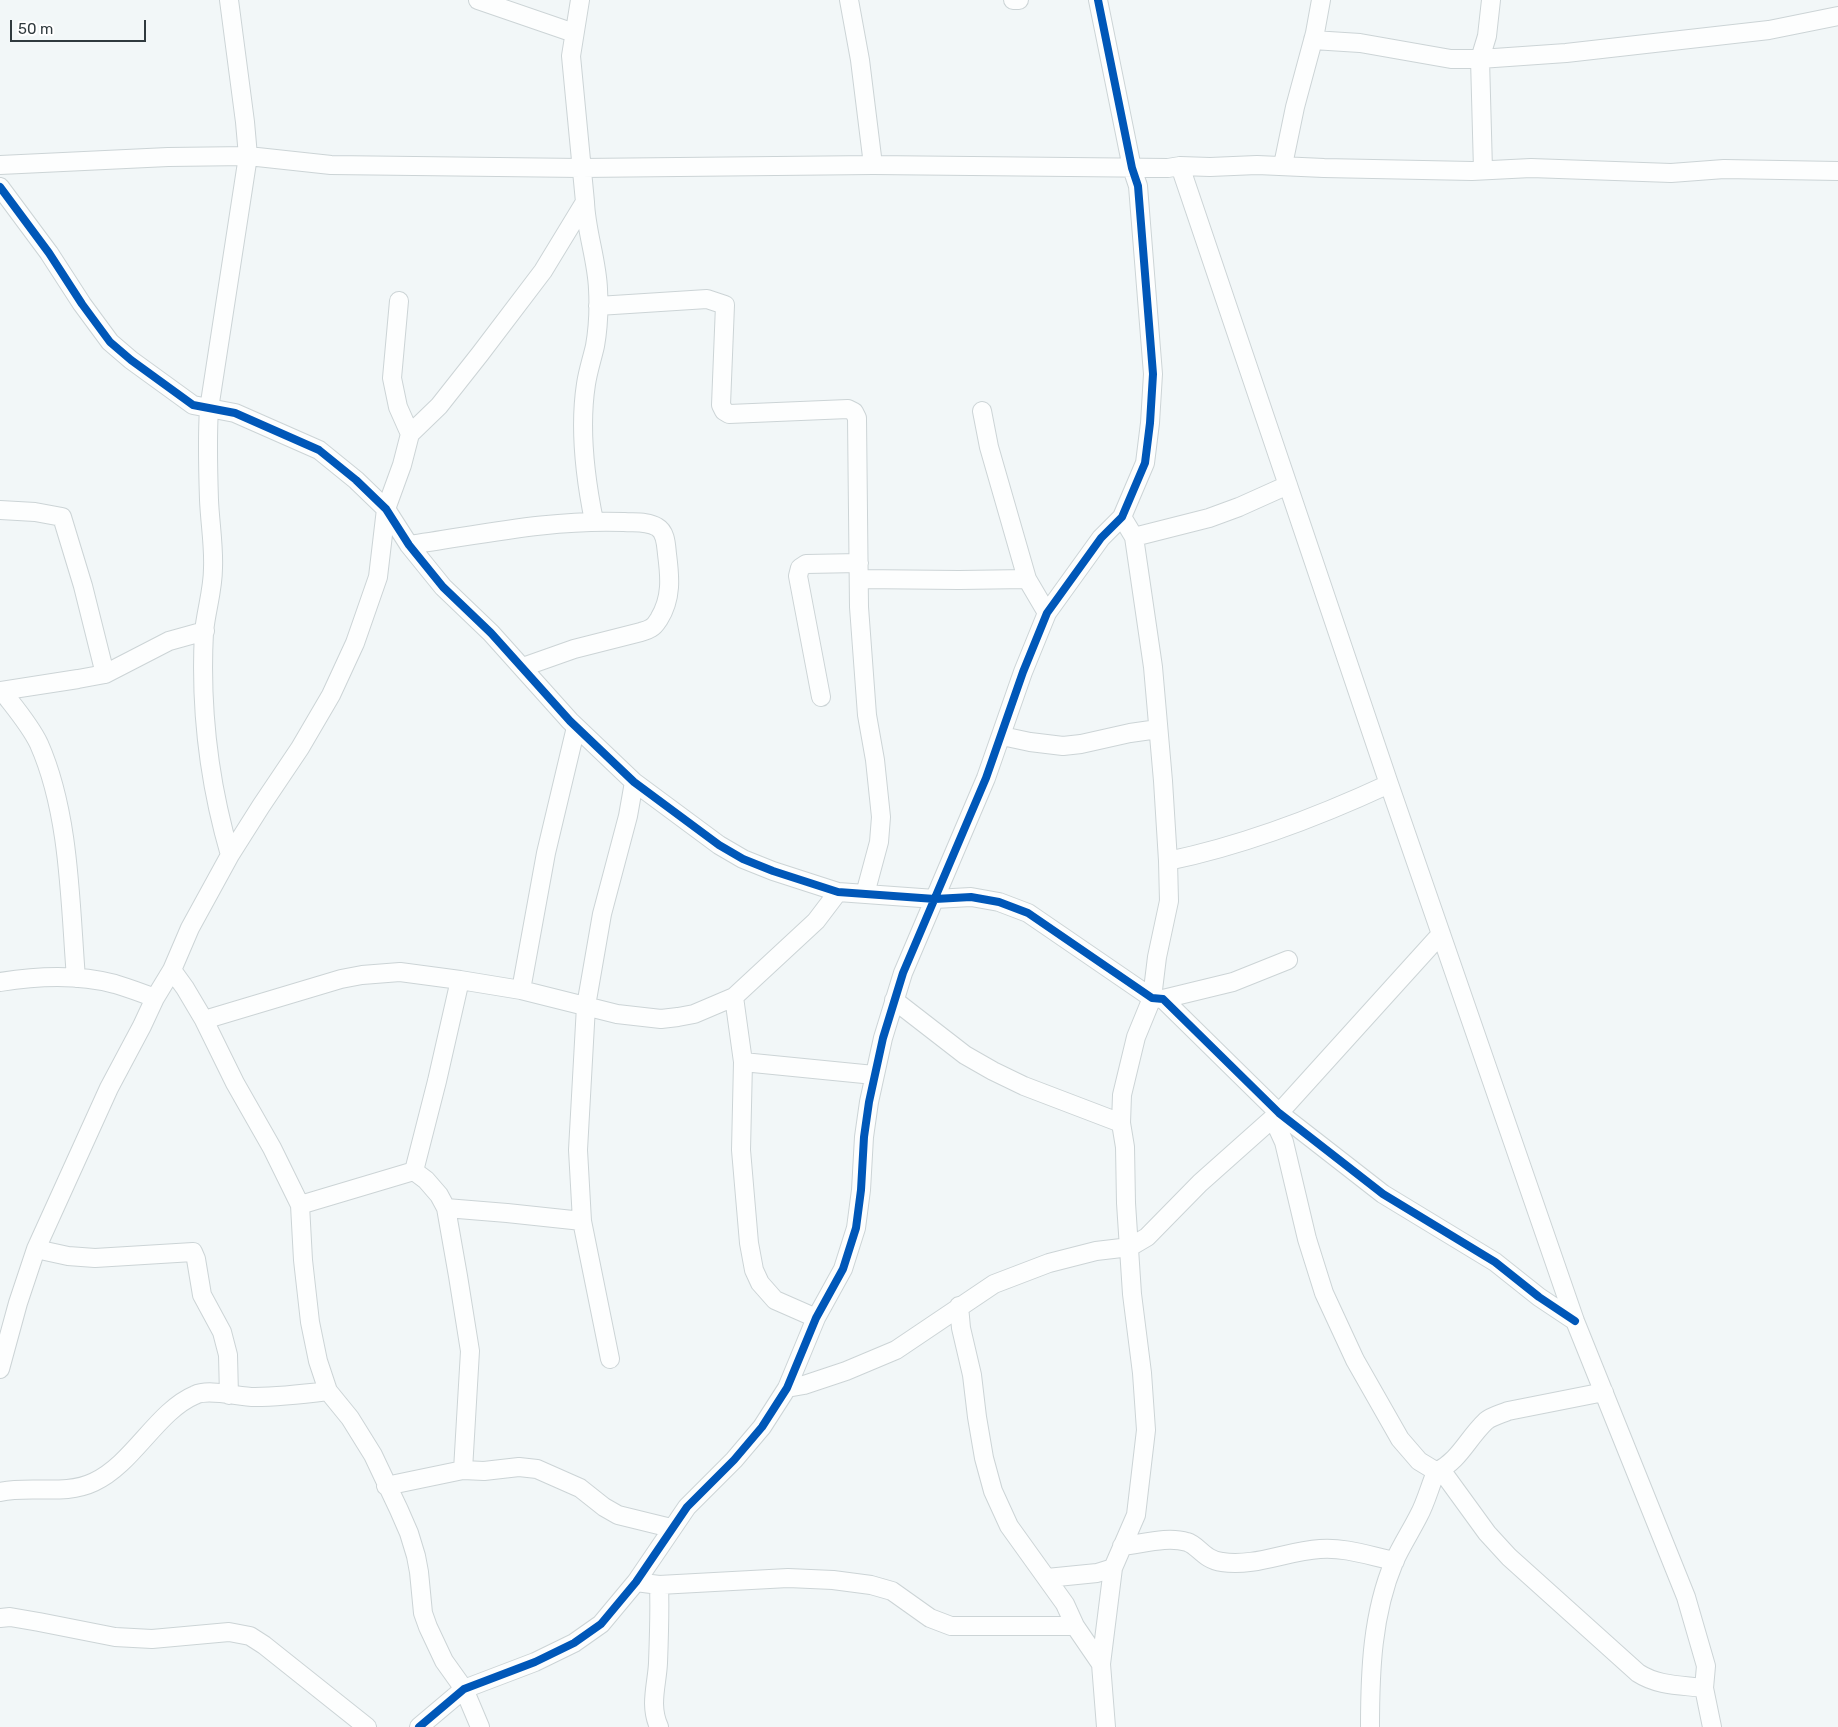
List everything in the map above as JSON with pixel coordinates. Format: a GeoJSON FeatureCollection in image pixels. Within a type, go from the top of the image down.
{"type":"FeatureCollection","features":[{"type":"Feature","properties":{"kind":"street"},"geometry":{"type":"LineString","coordinates":[[229,0],[248,156],[209,408],[209,499],[213,568],[204,631],[204,718],[220,819],[230,855]]}},
{"type":"Feature","properties":{"kind":"street"},"geometry":{"type":"LineString","coordinates":[[478,0],[574,33]]}},
{"type":"Feature","properties":{"kind":"street"},"geometry":{"type":"LineString","coordinates":[[580,0],[572,56],[586,220],[598,288],[595,344],[586,384],[584,415],[584,448],[594,521]]}},
{"type":"Feature","properties":{"kind":"street"},"geometry":{"type":"LineString","coordinates":[[849,0],[860,60],[872,165]]}},
{"type":"Feature","properties":{"kind":"street"},"geometry":{"type":"LineString","coordinates":[[1013,0],[1019,0]]}},
{"type":"Feature","properties":{"kind":"street"},"geometry":{"type":"LineString","coordinates":[[419,1727],[464,1689],[535,1662],[574,1643],[601,1624],[636,1582],[686,1507],[734,1460],[762,1427],[787,1388],[816,1318],[843,1268],[856,1228],[861,1190],[864,1137],[874,1075],[882,1038],[903,973],[1002,736],[1023,672],[1047,613],[1096,544],[1122,517],[1145,463],[1153,374],[1138,186],[1132,168],[1098,0]]}},
{"type":"Feature","properties":{"kind":"street"},"geometry":{"type":"LineString","coordinates":[[1283,165],[1321,0]]}},
{"type":"Feature","properties":{"kind":"street"},"geometry":{"type":"LineString","coordinates":[[1483,170],[1480,59],[1488,36],[1491,0]]}},
{"type":"Feature","properties":{"kind":"street"},"geometry":{"type":"LineString","coordinates":[[1312,40],[1360,43],[1451,60],[1480,59],[1566,53],[1769,30],[1838,16]]}},
{"type":"Feature","properties":{"kind":"street"},"geometry":{"type":"LineString","coordinates":[[0,165],[168,157],[248,156],[331,165],[581,168],[872,165],[1168,168],[1180,166],[1283,165],[1324,168],[1483,170],[1531,168],[1671,173],[1724,169],[1838,171]]}},
{"type":"Feature","properties":{"kind":"street"},"geometry":{"type":"LineString","coordinates":[[1180,166],[1389,784],[1575,1322],[1686,1596],[1706,1666],[1704,1688],[1712,1727]]}},
{"type":"Feature","properties":{"kind":"street"},"geometry":{"type":"LineString","coordinates":[[0,187],[110,342],[131,360],[193,405],[235,414],[319,450],[356,480],[386,509],[409,544],[443,587],[491,633],[576,727],[634,782],[719,845],[743,859],[773,871],[838,892],[935,899],[971,897],[999,902],[1028,913],[1158,999],[1276,1116],[1383,1194],[1495,1262],[1538,1297],[1575,1322]]}},
{"type":"Feature","properties":{"kind":"street"},"geometry":{"type":"LineString","coordinates":[[0,1369],[18,1303],[36,1249],[109,1088],[155,998],[172,970],[190,928],[230,855],[260,806],[300,748],[331,695],[351,652],[378,577],[386,509],[402,465],[410,434],[439,406],[543,271],[571,221],[585,202]]}},
{"type":"Feature","properties":{"kind":"street"},"geometry":{"type":"LineString","coordinates":[[598,306],[707,299],[725,305],[721,405],[724,411],[730,414],[848,409],[854,412],[856,418],[859,607],[867,715],[875,760],[880,817],[880,842],[865,894]]}},
{"type":"Feature","properties":{"kind":"street"},"geometry":{"type":"LineString","coordinates":[[399,301],[392,378],[398,407],[410,434]]}},
{"type":"Feature","properties":{"kind":"street"},"geometry":{"type":"LineString","coordinates":[[982,411],[988,447],[1027,579],[1047,613]]}},
{"type":"Feature","properties":{"kind":"street"},"geometry":{"type":"LineString","coordinates":[[1134,537],[1209,518],[1288,486]]}},
{"type":"Feature","properties":{"kind":"street"},"geometry":{"type":"LineString","coordinates":[[0,510],[34,512],[62,517],[83,586],[105,674]]}},
{"type":"Feature","properties":{"kind":"street"},"geometry":{"type":"LineString","coordinates":[[1106,1727],[1101,1664],[1113,1568],[1136,1515],[1146,1430],[1132,1294],[1126,1203],[1125,1147],[1121,1123],[1122,1095],[1136,1037],[1158,999],[1157,957],[1169,901],[1168,862],[1153,667],[1134,537],[1122,517]]}},
{"type":"Feature","properties":{"kind":"street"},"geometry":{"type":"LineString","coordinates":[[409,544],[510,529],[594,521],[649,524],[659,528],[665,538],[670,578],[669,598],[662,614],[651,628],[574,649],[523,667]]}},
{"type":"Feature","properties":{"kind":"street"},"geometry":{"type":"LineString","coordinates":[[821,697],[798,576],[800,568],[806,564],[959,580],[1027,579]]}},
{"type":"Feature","properties":{"kind":"street"},"geometry":{"type":"LineString","coordinates":[[1,691],[78,680],[105,674],[169,641],[204,631]]}},
{"type":"Feature","properties":{"kind":"street"},"geometry":{"type":"LineString","coordinates":[[1,691],[23,719],[38,743],[49,771],[60,814],[76,978]]}},
{"type":"Feature","properties":{"kind":"street"},"geometry":{"type":"LineString","coordinates":[[521,990],[546,854],[576,727]]}},
{"type":"Feature","properties":{"kind":"street"},"geometry":{"type":"LineString","coordinates":[[1002,736],[1063,746],[1081,744],[1130,732],[1158,729]]}},
{"type":"Feature","properties":{"kind":"street"},"geometry":{"type":"LineString","coordinates":[[610,1359],[582,1221],[578,1150],[586,1006],[602,914],[628,816],[634,782]]}},
{"type":"Feature","properties":{"kind":"street"},"geometry":{"type":"LineString","coordinates":[[1168,862],[1295,824],[1389,784]]}},
{"type":"Feature","properties":{"kind":"street"},"geometry":{"type":"LineString","coordinates":[[204,1020],[362,975],[400,972],[521,990],[617,1014],[661,1019],[694,1014],[734,997],[816,921],[838,892]]}},
{"type":"Feature","properties":{"kind":"street"},"geometry":{"type":"LineString","coordinates":[[787,1388],[804,1385],[874,1361],[896,1350],[994,1284],[1050,1263],[1096,1252],[1130,1248],[1147,1237],[1200,1183],[1276,1116],[1442,934]]}},
{"type":"Feature","properties":{"kind":"street"},"geometry":{"type":"LineString","coordinates":[[1158,999],[1233,982],[1288,960]]}},
{"type":"Feature","properties":{"kind":"street"},"geometry":{"type":"LineString","coordinates":[[172,970],[204,1020],[235,1083],[272,1148],[300,1205],[303,1260],[310,1322],[318,1361],[328,1391],[350,1418],[373,1455],[399,1510],[411,1541],[419,1572],[423,1613],[428,1627],[444,1661],[464,1689],[480,1727]]}},
{"type":"Feature","properties":{"kind":"street"},"geometry":{"type":"LineString","coordinates":[[0,982],[28,978],[76,978],[114,984],[155,998]]}},
{"type":"Feature","properties":{"kind":"street"},"geometry":{"type":"LineString","coordinates":[[414,1171],[460,980]]}},
{"type":"Feature","properties":{"kind":"street"},"geometry":{"type":"LineString","coordinates":[[734,997],[743,1062],[741,1150],[749,1243],[754,1270],[760,1284],[775,1300],[816,1318]]}},
{"type":"Feature","properties":{"kind":"street"},"geometry":{"type":"LineString","coordinates":[[894,1000],[965,1056],[1024,1086],[1121,1123]]}},
{"type":"Feature","properties":{"kind":"street"},"geometry":{"type":"LineString","coordinates":[[743,1062],[874,1075]]}},
{"type":"Feature","properties":{"kind":"street"},"geometry":{"type":"LineString","coordinates":[[1276,1116],[1307,1239],[1324,1293],[1355,1360],[1400,1439],[1419,1461],[1447,1478],[1486,1533],[1509,1557],[1638,1673],[1657,1683],[1704,1688]]}},
{"type":"Feature","properties":{"kind":"street"},"geometry":{"type":"LineString","coordinates":[[300,1205],[414,1171]]}},
{"type":"Feature","properties":{"kind":"street"},"geometry":{"type":"LineString","coordinates":[[414,1171],[426,1180],[439,1195],[446,1208],[470,1351],[463,1470]]}},
{"type":"Feature","properties":{"kind":"street"},"geometry":{"type":"LineString","coordinates":[[446,1208],[582,1221]]}},
{"type":"Feature","properties":{"kind":"street"},"geometry":{"type":"LineString","coordinates":[[36,1249],[68,1256],[95,1258],[192,1252],[196,1258],[202,1295],[222,1332],[228,1355],[229,1396]]}},
{"type":"Feature","properties":{"kind":"street"},"geometry":{"type":"LineString","coordinates":[[959,1306],[961,1328],[972,1375],[976,1418],[993,1491],[1009,1526],[1065,1604],[1075,1626],[1101,1664]]}},
{"type":"Feature","properties":{"kind":"street"},"geometry":{"type":"LineString","coordinates":[[0,1492],[74,1488],[94,1482],[114,1469],[170,1412],[195,1394],[204,1392],[229,1396],[255,1397],[328,1391]]}},
{"type":"Feature","properties":{"kind":"street"},"geometry":{"type":"LineString","coordinates":[[1370,1727],[1370,1690],[1374,1645],[1381,1601],[1395,1562],[1420,1512],[1436,1472],[1448,1466],[1487,1420],[1508,1411],[1604,1392]]}},
{"type":"Feature","properties":{"kind":"street"},"geometry":{"type":"LineString","coordinates":[[386,1486],[463,1470],[484,1471],[519,1467],[537,1469],[580,1488],[604,1507],[618,1515],[671,1528]]}},
{"type":"Feature","properties":{"kind":"street"},"geometry":{"type":"LineString","coordinates":[[1122,1546],[1172,1540],[1188,1542],[1206,1557],[1222,1562],[1257,1561],[1320,1549],[1343,1550],[1395,1562]]}},
{"type":"Feature","properties":{"kind":"street"},"geometry":{"type":"LineString","coordinates":[[1047,1578],[1097,1573],[1113,1568]]}},
{"type":"Feature","properties":{"kind":"street"},"geometry":{"type":"LineString","coordinates":[[636,1582],[659,1585],[788,1578],[833,1580],[871,1585],[892,1591],[930,1618],[951,1626],[1075,1626]]}},
{"type":"Feature","properties":{"kind":"street"},"geometry":{"type":"LineString","coordinates":[[659,1585],[658,1678],[653,1702],[659,1727]]}},
{"type":"Feature","properties":{"kind":"street"},"geometry":{"type":"LineString","coordinates":[[0,1618],[10,1617],[115,1637],[152,1639],[229,1632],[250,1636],[279,1656],[317,1689],[367,1727]]}},
{"type":"Feature","properties":{"kind":"cycle path"},"geometry":{"type":"LineString","coordinates":[[419,1727],[464,1689],[535,1662],[574,1643],[601,1624],[636,1582],[687,1507],[734,1460],[762,1427],[787,1388],[816,1318],[843,1269],[856,1228],[869,1102],[883,1038],[903,973],[986,778],[1023,672],[1047,613],[1101,538],[1122,517],[1145,463],[1153,374],[1138,186],[1132,168],[1098,0]]}},
{"type":"Feature","properties":{"kind":"cycle path"},"geometry":{"type":"LineString","coordinates":[[0,187],[49,253],[82,304],[110,342],[131,360],[193,405],[235,413],[319,450],[356,480],[386,509],[409,545],[443,587],[491,633],[570,721],[634,782],[719,845],[743,859],[773,871],[838,892],[935,899],[971,897],[999,902],[1028,913],[1152,998],[1163,999],[1279,1113],[1383,1194],[1495,1262],[1539,1297],[1575,1321]]}}]}
